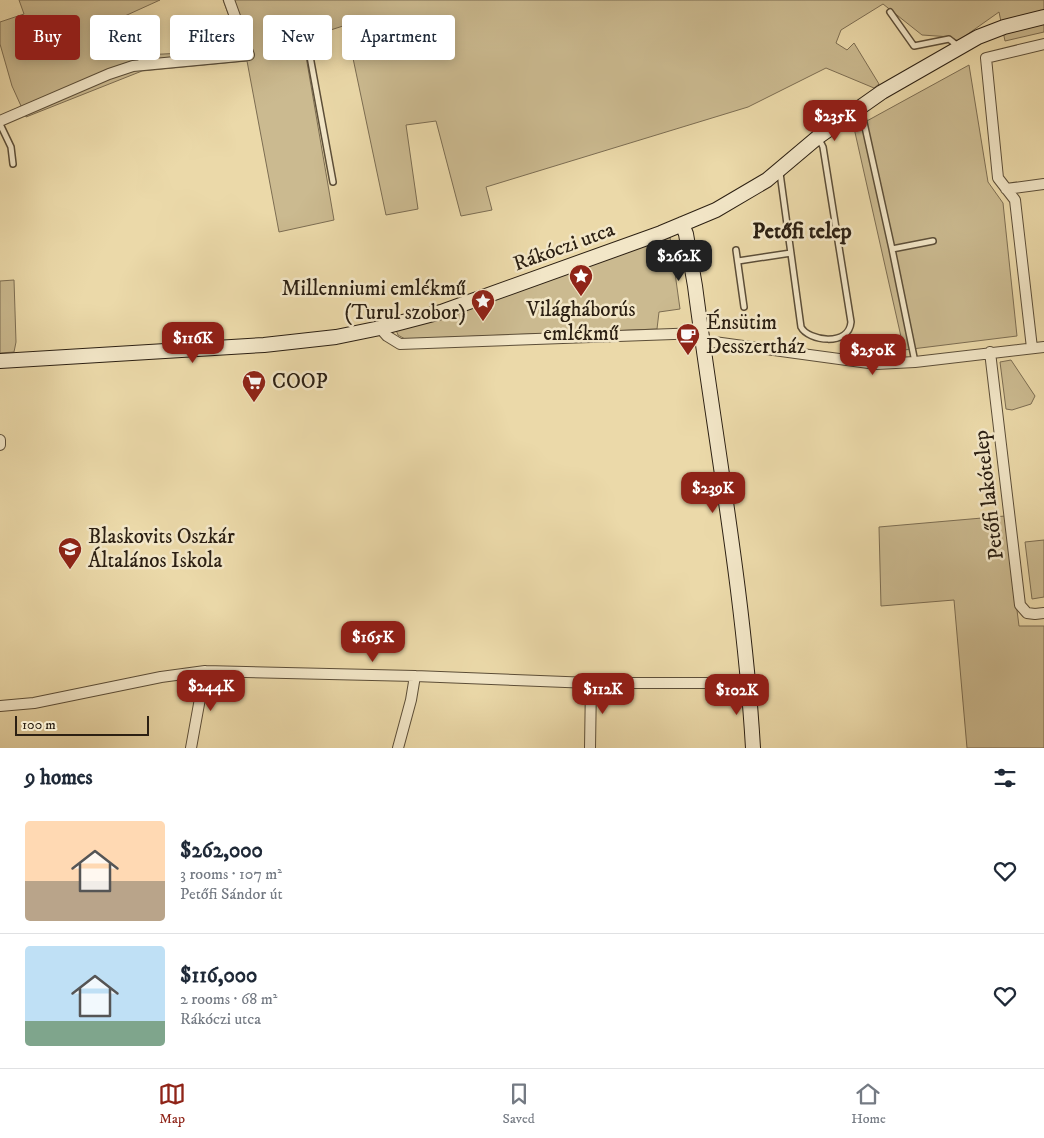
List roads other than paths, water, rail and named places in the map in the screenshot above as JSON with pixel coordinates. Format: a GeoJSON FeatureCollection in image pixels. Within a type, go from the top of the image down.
{"type":"FeatureCollection","features":[{"type":"Feature","properties":{"kind":"main road","name":"Rákóczi utca"},"geometry":{"type":"LineString","coordinates":[[0,361],[264,345],[336,337],[441,312],[517,286],[682,224],[734,200],[780,170],[818,137],[882,92],[978,38],[1004,27],[1044,17]]}},
{"type":"Feature","properties":{"kind":"main road"},"geometry":{"type":"LineString","coordinates":[[682,224],[686,234],[740,605],[749,683],[753,748]]}},
{"type":"Feature","properties":{"kind":"street"},"geometry":{"type":"LineString","coordinates":[[0,123],[109,74],[142,64],[248,54],[229,0]]}},
{"type":"Feature","properties":{"kind":"street"},"geometry":{"type":"LineString","coordinates":[[1015,200],[998,178],[986,58],[1044,44]]}},
{"type":"Feature","properties":{"kind":"street"},"geometry":{"type":"LineString","coordinates":[[1006,188],[1044,184]]}},
{"type":"Feature","properties":{"kind":"street"},"geometry":{"type":"LineString","coordinates":[[1017,187],[1015,200],[1032,348]]}},
{"type":"Feature","properties":{"kind":"street"},"geometry":{"type":"LineString","coordinates":[[380,328],[387,336],[400,344],[701,338],[714,342],[858,363],[890,364],[1044,346]]}},
{"type":"Feature","properties":{"kind":"street","name":"Petőfi lakótelep"},"geometry":{"type":"LineString","coordinates":[[990,352],[1020,605],[1027,613],[1044,613]]}},
{"type":"Feature","properties":{"kind":"street"},"geometry":{"type":"LineString","coordinates":[[0,440],[0,445]]}},
{"type":"Feature","properties":{"kind":"street"},"geometry":{"type":"LineString","coordinates":[[0,701],[0,707],[34,703],[162,677],[205,671],[415,676],[591,683],[749,683]]}},
{"type":"Feature","properties":{"kind":"street"},"geometry":{"type":"LineString","coordinates":[[191,748],[205,671]]}},
{"type":"Feature","properties":{"kind":"street"},"geometry":{"type":"LineString","coordinates":[[398,748],[411,700],[415,676]]}},
{"type":"Feature","properties":{"kind":"street"},"geometry":{"type":"LineString","coordinates":[[590,748],[591,683]]}},
{"type":"Feature","properties":{"kind":"lane"},"geometry":{"type":"LineString","coordinates":[[890,12],[914,46],[949,39],[960,48]]}},
{"type":"Feature","properties":{"kind":"lane"},"geometry":{"type":"LineString","coordinates":[[141,60],[142,64]]}},
{"type":"Feature","properties":{"kind":"lane"},"geometry":{"type":"LineString","coordinates":[[310,60],[333,182]]}},
{"type":"Feature","properties":{"kind":"lane"},"geometry":{"type":"LineString","coordinates":[[860,106],[915,362]]}},
{"type":"Feature","properties":{"kind":"lane"},"geometry":{"type":"LineString","coordinates":[[0,123],[11,147],[13,164]]}},
{"type":"Feature","properties":{"kind":"lane"},"geometry":{"type":"LineString","coordinates":[[780,170],[799,321],[802,330],[810,336],[835,339],[842,337],[849,331],[851,322],[823,147],[818,137]]}},
{"type":"Feature","properties":{"kind":"lane"},"geometry":{"type":"LineString","coordinates":[[892,249],[933,241]]}},
{"type":"Feature","properties":{"kind":"lane"},"geometry":{"type":"LineString","coordinates":[[736,250],[744,307]]}},
{"type":"Feature","properties":{"kind":"lane"},"geometry":{"type":"LineString","coordinates":[[738,261],[791,253]]}},
{"type":"Feature","properties":{"kind":"place","name":"Világháborús emlékmű"},"geometry":{"type":"Point","coordinates":[581,297]}},
{"type":"Feature","properties":{"kind":"place","name":"Millenniumi emlékmű (Turul szobor)"},"geometry":{"type":"Point","coordinates":[483,322]}},
{"type":"Feature","properties":{"kind":"place","name":"Énsütim Desszertház"},"geometry":{"type":"Point","coordinates":[688,356]}},
{"type":"Feature","properties":{"kind":"place","name":"COOP"},"geometry":{"type":"Point","coordinates":[254,403]}},
{"type":"Feature","properties":{"kind":"place","name":"Blaskovits Oszkár Általános Iskola"},"geometry":{"type":"Point","coordinates":[70,570]}},
{"type":"Feature","properties":{"kind":"district","name":"Petőfi telep"},"geometry":{"type":"Point","coordinates":[802,231]}}]}
